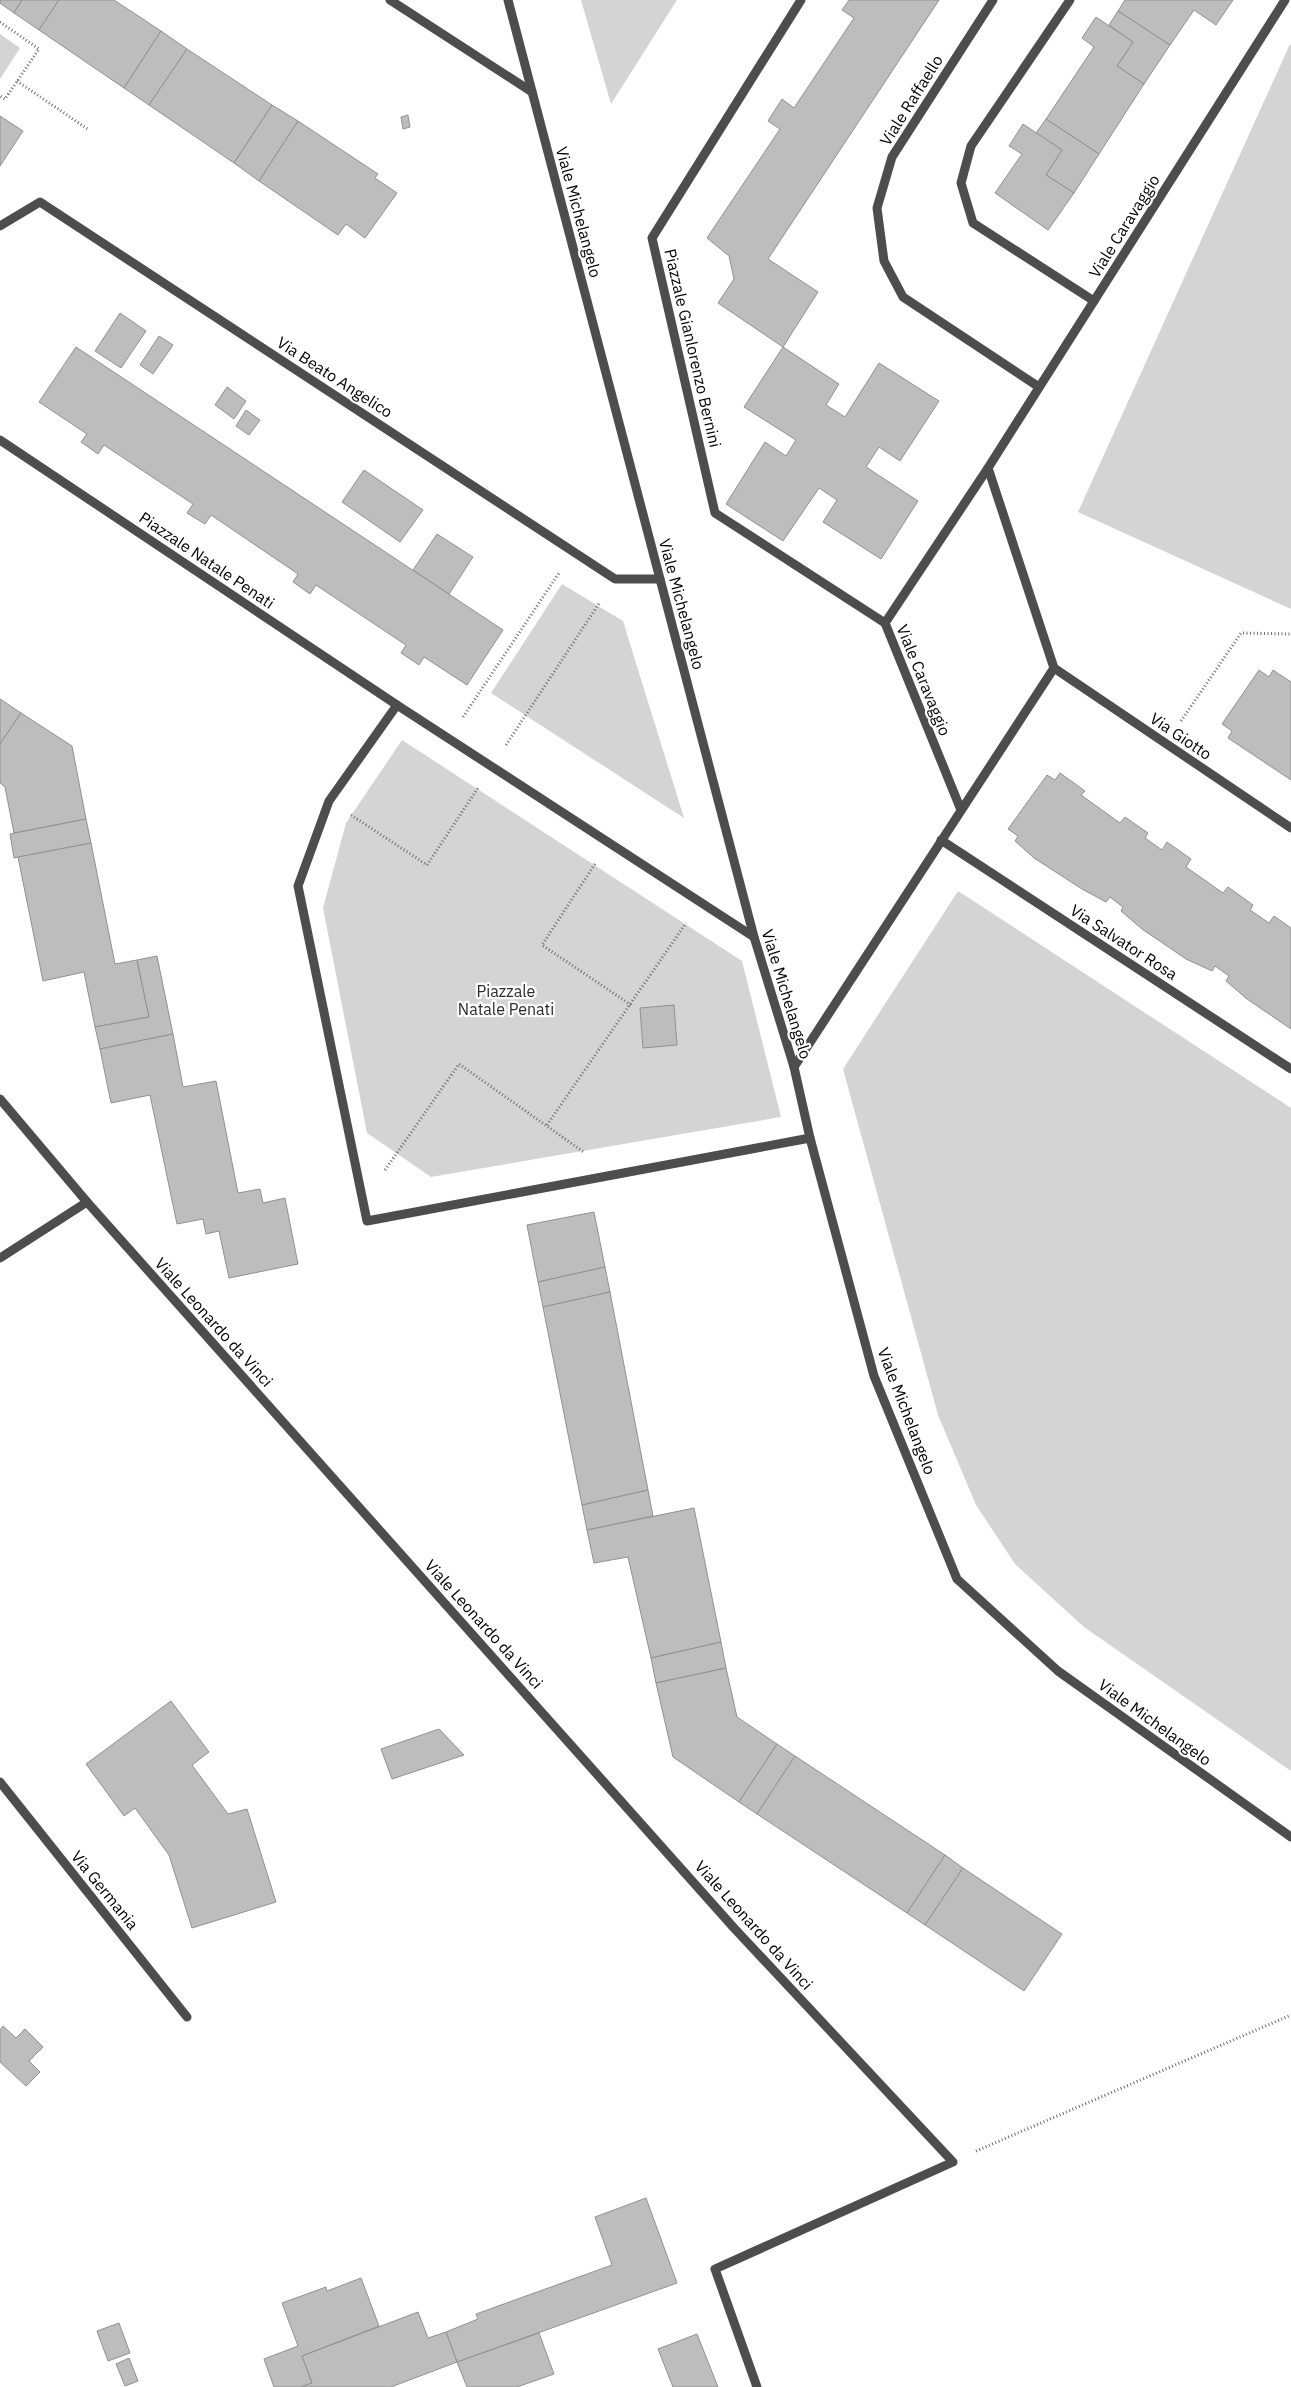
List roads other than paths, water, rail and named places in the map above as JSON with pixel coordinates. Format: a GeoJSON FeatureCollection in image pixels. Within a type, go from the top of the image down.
{"type":"FeatureCollection","features":[{"type":"Feature","properties":{"kind":"street"},"geometry":{"type":"LineString","coordinates":[[390,0],[532,92]]}},
{"type":"Feature","properties":{"kind":"street","name":"Viale Michelangelo"},"geometry":{"type":"LineString","coordinates":[[508,0],[754,937],[794,1067],[810,1138],[874,1376],[957,1579],[1058,1671],[1291,1837]]}},
{"type":"Feature","properties":{"kind":"street","name":"Piazzale Gianlorenzo Bernini"},"geometry":{"type":"LineString","coordinates":[[801,0],[652,238],[715,513],[884,623]]}},
{"type":"Feature","properties":{"kind":"street","name":"Viale Raffaello"},"geometry":{"type":"LineString","coordinates":[[992,0],[892,157],[877,208],[878,217],[884,261],[902,297],[1039,387]]}},
{"type":"Feature","properties":{"kind":"street"},"geometry":{"type":"LineString","coordinates":[[1070,0],[971,146],[961,183],[973,223],[1094,302]]}},
{"type":"Feature","properties":{"kind":"street","name":"Viale Caravaggio"},"geometry":{"type":"LineString","coordinates":[[961,810],[884,623],[988,468],[1285,0]]}},
{"type":"Feature","properties":{"kind":"street","name":"Via Beato Angelico"},"geometry":{"type":"LineString","coordinates":[[0,226],[40,202],[615,579],[660,579]]}},
{"type":"Feature","properties":{"kind":"street","name":"Piazzale Natale Penati"},"geometry":{"type":"LineString","coordinates":[[0,440],[397,705],[754,937]]}},
{"type":"Feature","properties":{"kind":"street"},"geometry":{"type":"LineString","coordinates":[[794,1067],[1054,668],[988,468]]}},
{"type":"Feature","properties":{"kind":"street","name":"Via Giotto"},"geometry":{"type":"LineString","coordinates":[[1054,668],[1291,828]]}},
{"type":"Feature","properties":{"kind":"street"},"geometry":{"type":"LineString","coordinates":[[397,705],[329,801],[298,886],[368,1221],[810,1138]]}},
{"type":"Feature","properties":{"kind":"street","name":"Via Salvator Rosa"},"geometry":{"type":"LineString","coordinates":[[941,840],[1291,1069]]}},
{"type":"Feature","properties":{"kind":"street","name":"Viale Leonardo da Vinci"},"geometry":{"type":"LineString","coordinates":[[0,1099],[87,1202],[734,1928],[953,2162],[715,2270],[758,2387]]}},
{"type":"Feature","properties":{"kind":"street"},"geometry":{"type":"LineString","coordinates":[[0,1258],[87,1202]]}},
{"type":"Feature","properties":{"kind":"street","name":"Via Germania"},"geometry":{"type":"LineString","coordinates":[[0,1782],[187,2017]]}}]}
